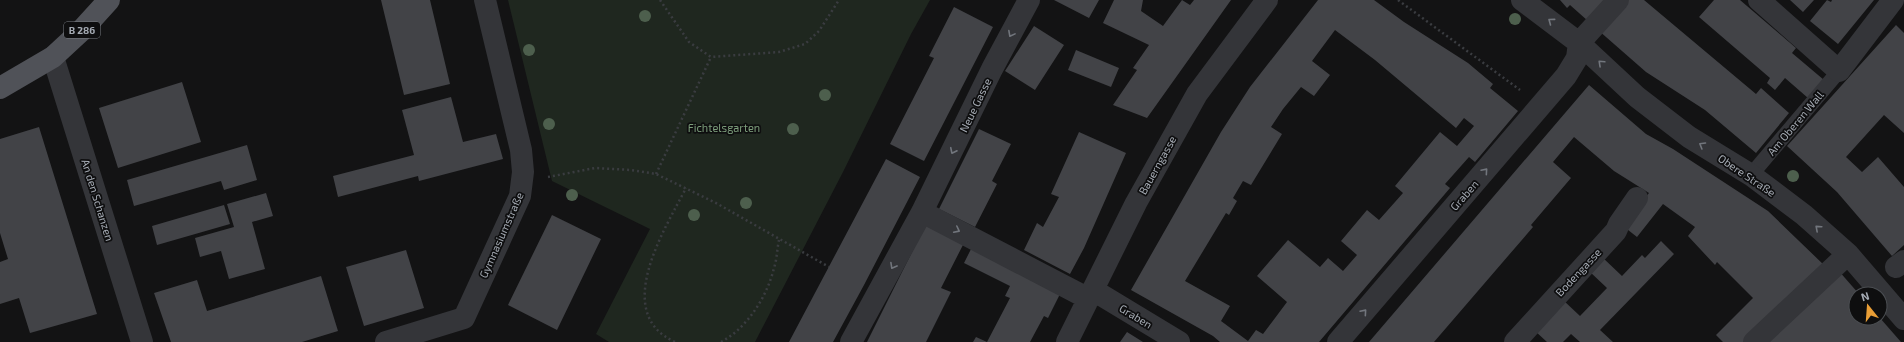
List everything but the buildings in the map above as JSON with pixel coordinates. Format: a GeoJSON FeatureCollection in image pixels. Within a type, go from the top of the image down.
{"type":"FeatureCollection","features":[{"type":"Feature","properties":{"kind":"main road","name":"B 286"},"geometry":{"type":"LineString","coordinates":[[0,88],[53,57],[80,32],[110,0]]}},
{"type":"Feature","properties":{"kind":"street","name":"Gymnasiumstraße"},"geometry":{"type":"LineString","coordinates":[[386,342],[464,318],[520,196],[523,181],[521,150],[485,0]]}},
{"type":"Feature","properties":{"kind":"street","name":"Neue Gasse"},"geometry":{"type":"LineString","coordinates":[[851,342],[922,212],[992,69],[1029,0]]}},
{"type":"Feature","properties":{"kind":"street","name":"Bauerngasse"},"geometry":{"type":"LineString","coordinates":[[1068,342],[1136,203],[1197,94],[1267,0]]}},
{"type":"Feature","properties":{"kind":"street","name":"Obere Straße"},"geometry":{"type":"LineString","coordinates":[[1522,0],[1579,43],[1636,97],[1689,137],[1751,175],[1804,215],[1848,254],[1904,319]]}},
{"type":"Feature","properties":{"kind":"street"},"geometry":{"type":"LineString","coordinates":[[1579,43],[1618,0]]}},
{"type":"Feature","properties":{"kind":"street"},"geometry":{"type":"LineString","coordinates":[[1759,0],[1839,71]]}},
{"type":"Feature","properties":{"kind":"street","name":"Am Oberen Wall"},"geometry":{"type":"LineString","coordinates":[[1839,71],[1893,0]]}},
{"type":"Feature","properties":{"kind":"street","name":"Graben"},"geometry":{"type":"LineString","coordinates":[[1338,342],[1541,106],[1570,70],[1577,58],[1579,43]]}},
{"type":"Feature","properties":{"kind":"street","name":"An den Schanzen"},"geometry":{"type":"LineString","coordinates":[[53,57],[142,342]]}},
{"type":"Feature","properties":{"kind":"street","name":"Bodengasse"},"geometry":{"type":"LineString","coordinates":[[1515,342],[1616,231],[1619,224],[1637,198]]}},
{"type":"Feature","properties":{"kind":"street"},"geometry":{"type":"LineString","coordinates":[[922,212],[1091,295]]}},
{"type":"Feature","properties":{"kind":"street"},"geometry":{"type":"LineString","coordinates":[[1754,342],[1848,254]]}},
{"type":"Feature","properties":{"kind":"street","name":"Graben"},"geometry":{"type":"LineString","coordinates":[[1091,295],[1179,342]]}},
{"type":"Feature","properties":{"kind":"lane","name":"Am Oberen Wall"},"geometry":{"type":"LineString","coordinates":[[1751,175],[1839,71]]}},
{"type":"Feature","properties":{"kind":"path"},"geometry":{"type":"LineString","coordinates":[[660,0],[689,42],[711,57],[779,52],[805,44],[819,31],[839,0]]}},
{"type":"Feature","properties":{"kind":"path"},"geometry":{"type":"LineString","coordinates":[[1398,0],[1541,106]]}},
{"type":"Feature","properties":{"kind":"path"},"geometry":{"type":"LineString","coordinates":[[656,174],[711,57]]}},
{"type":"Feature","properties":{"kind":"path"},"geometry":{"type":"LineString","coordinates":[[523,181],[595,168],[631,170],[656,174],[686,188],[829,267]]}},
{"type":"Feature","properties":{"kind":"path"},"geometry":{"type":"LineString","coordinates":[[675,342],[660,333],[652,321],[645,306],[644,286],[649,267],[660,239],[686,188]]}},
{"type":"Feature","properties":{"kind":"path"},"geometry":{"type":"LineString","coordinates":[[721,342],[732,336],[745,324],[767,289],[774,268],[779,240]]}},
{"type":"Feature","properties":{"kind":"green space","name":"Fichtelsgarten"},"geometry":{"type":"Polygon","coordinates":[[[508,0],[930,0],[911,34],[843,172],[755,342],[609,342],[596,334],[650,229],[552,181],[508,0]]]}}]}
